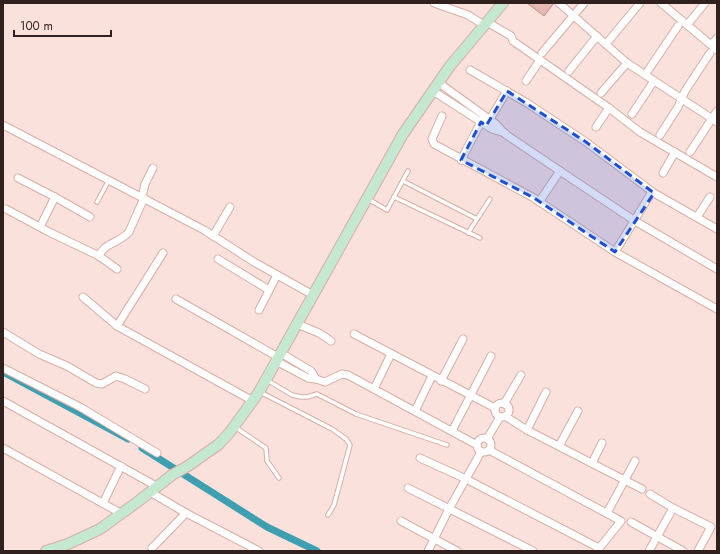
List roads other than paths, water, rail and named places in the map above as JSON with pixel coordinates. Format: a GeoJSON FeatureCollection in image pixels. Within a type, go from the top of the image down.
{"type":"FeatureCollection","features":[{"type":"Feature","properties":{"kind":"street"},"geometry":{"type":"LineString","coordinates":[[434,3],[468,15],[500,29],[511,36],[513,41],[541,57],[640,132],[717,178]]}},
{"type":"Feature","properties":{"kind":"street"},"geometry":{"type":"LineString","coordinates":[[46,551],[68,544],[100,528],[122,514],[172,475],[188,466],[219,444],[235,426],[260,392],[278,357],[403,134],[450,66],[486,24],[501,3]]}},
{"type":"Feature","properties":{"kind":"street"},"geometry":{"type":"LineString","coordinates":[[559,3],[627,63],[714,121]]}},
{"type":"Feature","properties":{"kind":"street"},"geometry":{"type":"LineString","coordinates":[[526,81],[541,57],[584,3]]}},
{"type":"Feature","properties":{"kind":"street"},"geometry":{"type":"LineString","coordinates":[[606,44],[640,3]]}},
{"type":"Feature","properties":{"kind":"street"},"geometry":{"type":"LineString","coordinates":[[661,3],[717,50]]}},
{"type":"Feature","properties":{"kind":"street"},"geometry":{"type":"LineString","coordinates":[[687,25],[705,3]]}},
{"type":"Feature","properties":{"kind":"street"},"geometry":{"type":"LineString","coordinates":[[645,75],[678,26]]}},
{"type":"Feature","properties":{"kind":"street"},"geometry":{"type":"LineString","coordinates":[[569,71],[597,36]]}},
{"type":"Feature","properties":{"kind":"street"},"geometry":{"type":"LineString","coordinates":[[711,45],[717,38]]}},
{"type":"Feature","properties":{"kind":"street"},"geometry":{"type":"LineString","coordinates":[[660,135],[682,99],[685,91],[710,52]]}},
{"type":"Feature","properties":{"kind":"street"},"geometry":{"type":"LineString","coordinates":[[601,93],[627,63]]}},
{"type":"Feature","properties":{"kind":"street"},"geometry":{"type":"LineString","coordinates":[[470,70],[508,91],[586,142],[654,193],[717,229]]}},
{"type":"Feature","properties":{"kind":"street"},"geometry":{"type":"LineString","coordinates":[[632,114],[654,81]]}},
{"type":"Feature","properties":{"kind":"street"},"geometry":{"type":"LineString","coordinates":[[436,87],[457,96],[485,121],[492,130],[505,134],[635,221],[717,269]]}},
{"type":"Feature","properties":{"kind":"street"},"geometry":{"type":"LineString","coordinates":[[436,87],[452,103],[485,121]]}},
{"type":"Feature","properties":{"kind":"street"},"geometry":{"type":"LineString","coordinates":[[462,160],[485,121],[508,91]]}},
{"type":"Feature","properties":{"kind":"street"},"geometry":{"type":"LineString","coordinates":[[452,103],[457,96]]}},
{"type":"Feature","properties":{"kind":"street"},"geometry":{"type":"LineString","coordinates":[[596,127],[609,108]]}},
{"type":"Feature","properties":{"kind":"street"},"geometry":{"type":"LineString","coordinates":[[690,152],[714,121],[717,111]]}},
{"type":"Feature","properties":{"kind":"street"},"geometry":{"type":"LineString","coordinates":[[442,116],[432,139],[432,142],[437,147],[540,202],[615,252],[717,309]]}},
{"type":"Feature","properties":{"kind":"street"},"geometry":{"type":"LineString","coordinates":[[3,126],[109,180],[213,236],[313,295]]}},
{"type":"Feature","properties":{"kind":"street"},"geometry":{"type":"LineString","coordinates":[[663,173],[675,152]]}},
{"type":"Feature","properties":{"kind":"street"},"geometry":{"type":"LineString","coordinates":[[99,256],[104,248],[126,236],[129,232],[143,198],[145,184],[152,168]]}},
{"type":"Feature","properties":{"kind":"street"},"geometry":{"type":"LineString","coordinates":[[540,202],[560,171]]}},
{"type":"Feature","properties":{"kind":"street"},"geometry":{"type":"LineString","coordinates":[[18,178],[90,217]]}},
{"type":"Feature","properties":{"kind":"street"},"geometry":{"type":"LineString","coordinates":[[615,252],[650,195],[654,193]]}},
{"type":"Feature","properties":{"kind":"street"},"geometry":{"type":"LineString","coordinates":[[40,227],[55,197]]}},
{"type":"Feature","properties":{"kind":"street"},"geometry":{"type":"LineString","coordinates":[[697,218],[710,197]]}},
{"type":"Feature","properties":{"kind":"street"},"geometry":{"type":"LineString","coordinates":[[213,236],[230,207]]}},
{"type":"Feature","properties":{"kind":"street"},"geometry":{"type":"LineString","coordinates":[[6,209],[99,256],[117,269]]}},
{"type":"Feature","properties":{"kind":"street"},"geometry":{"type":"LineString","coordinates":[[117,326],[163,253]]}},
{"type":"Feature","properties":{"kind":"street"},"geometry":{"type":"LineString","coordinates":[[218,259],[269,290]]}},
{"type":"Feature","properties":{"kind":"street"},"geometry":{"type":"LineString","coordinates":[[258,310],[277,275]]}},
{"type":"Feature","properties":{"kind":"street"},"geometry":{"type":"LineString","coordinates":[[84,297],[117,326],[253,401]]}},
{"type":"Feature","properties":{"kind":"street"},"geometry":{"type":"LineString","coordinates":[[176,299],[278,357],[308,378],[325,382],[345,374],[352,376],[477,445],[477,447],[621,521],[598,549],[466,479],[420,458]]}},
{"type":"Feature","properties":{"kind":"street"},"geometry":{"type":"LineString","coordinates":[[297,324],[320,333],[331,341]]}},
{"type":"Feature","properties":{"kind":"street"},"geometry":{"type":"LineString","coordinates":[[3,332],[39,354],[66,366],[96,383],[102,384],[116,376],[145,389]]}},
{"type":"Feature","properties":{"kind":"street"},"geometry":{"type":"LineString","coordinates":[[354,334],[495,408]]}},
{"type":"Feature","properties":{"kind":"street"},"geometry":{"type":"LineString","coordinates":[[441,381],[463,339]]}},
{"type":"Feature","properties":{"kind":"street"},"geometry":{"type":"LineString","coordinates":[[374,389],[391,354]]}},
{"type":"Feature","properties":{"kind":"street"},"geometry":{"type":"LineString","coordinates":[[452,431],[491,356]]}},
{"type":"Feature","properties":{"kind":"street"},"geometry":{"type":"LineString","coordinates":[[3,368],[80,407],[157,453]]}},
{"type":"Feature","properties":{"kind":"street"},"geometry":{"type":"LineString","coordinates":[[504,404],[521,375]]}},
{"type":"Feature","properties":{"kind":"street"},"geometry":{"type":"LineString","coordinates":[[415,411],[432,376]]}},
{"type":"Feature","properties":{"kind":"street"},"geometry":{"type":"LineString","coordinates":[[527,430],[546,392]]}},
{"type":"Feature","properties":{"kind":"street"},"geometry":{"type":"LineString","coordinates":[[3,401],[120,466],[186,514],[259,551]]}},
{"type":"Feature","properties":{"kind":"street"},"geometry":{"type":"LineString","coordinates":[[495,408],[498,405],[504,404]]}},
{"type":"Feature","properties":{"kind":"street"},"geometry":{"type":"LineString","coordinates":[[477,445],[480,440],[487,439],[502,417],[509,411],[508,407],[504,404]]}},
{"type":"Feature","properties":{"kind":"street"},"geometry":{"type":"LineString","coordinates":[[495,408],[495,413],[502,417],[642,489]]}},
{"type":"Feature","properties":{"kind":"street"},"geometry":{"type":"LineString","coordinates":[[559,446],[578,411]]}},
{"type":"Feature","properties":{"kind":"street"},"geometry":{"type":"LineString","coordinates":[[428,551],[466,479],[485,451],[491,446],[487,439]]}},
{"type":"Feature","properties":{"kind":"street"},"geometry":{"type":"LineString","coordinates":[[592,463],[602,442]]}},
{"type":"Feature","properties":{"kind":"street"},"geometry":{"type":"LineString","coordinates":[[3,448],[122,514]]}},
{"type":"Feature","properties":{"kind":"street"},"geometry":{"type":"LineString","coordinates":[[607,513],[634,461]]}},
{"type":"Feature","properties":{"kind":"street"},"geometry":{"type":"LineString","coordinates":[[103,503],[120,466]]}},
{"type":"Feature","properties":{"kind":"street"},"geometry":{"type":"LineString","coordinates":[[408,488],[533,551]]}},
{"type":"Feature","properties":{"kind":"street"},"geometry":{"type":"LineString","coordinates":[[650,494],[714,529],[698,551]]}},
{"type":"Feature","properties":{"kind":"street"},"geometry":{"type":"LineString","coordinates":[[649,551],[674,508]]}},
{"type":"Feature","properties":{"kind":"street"},"geometry":{"type":"LineString","coordinates":[[152,548],[186,514]]}},
{"type":"Feature","properties":{"kind":"street"},"geometry":{"type":"LineString","coordinates":[[401,521],[457,551]]}},
{"type":"Feature","properties":{"kind":"street"},"geometry":{"type":"LineString","coordinates":[[631,522],[683,551]]}},
{"type":"Feature","properties":{"kind":"lane"},"geometry":{"type":"LineString","coordinates":[[367,199],[387,210],[408,172]]}},
{"type":"Feature","properties":{"kind":"lane"},"geometry":{"type":"LineString","coordinates":[[97,202],[109,180]]}},
{"type":"Feature","properties":{"kind":"lane"},"geometry":{"type":"LineString","coordinates":[[403,181],[477,219]]}},
{"type":"Feature","properties":{"kind":"lane"},"geometry":{"type":"LineString","coordinates":[[394,197],[480,238]]}},
{"type":"Feature","properties":{"kind":"lane"},"geometry":{"type":"LineString","coordinates":[[468,233],[490,200]]}},
{"type":"Feature","properties":{"kind":"lane"},"geometry":{"type":"LineString","coordinates":[[266,379],[292,394],[304,398],[314,394],[319,395],[356,414],[447,445]]}},
{"type":"Feature","properties":{"kind":"lane"},"geometry":{"type":"LineString","coordinates":[[260,392],[332,429],[349,441],[350,445],[334,505],[328,514]]}},
{"type":"Feature","properties":{"kind":"lane"},"geometry":{"type":"LineString","coordinates":[[235,426],[266,448],[266,461],[280,478]]}},
{"type":"Feature","properties":{"kind":"waterway"},"geometry":{"type":"LineString","coordinates":[[3,372],[128,439]]}},
{"type":"Feature","properties":{"kind":"waterway"},"geometry":{"type":"LineString","coordinates":[[142,448],[267,527],[317,551]]}}]}
